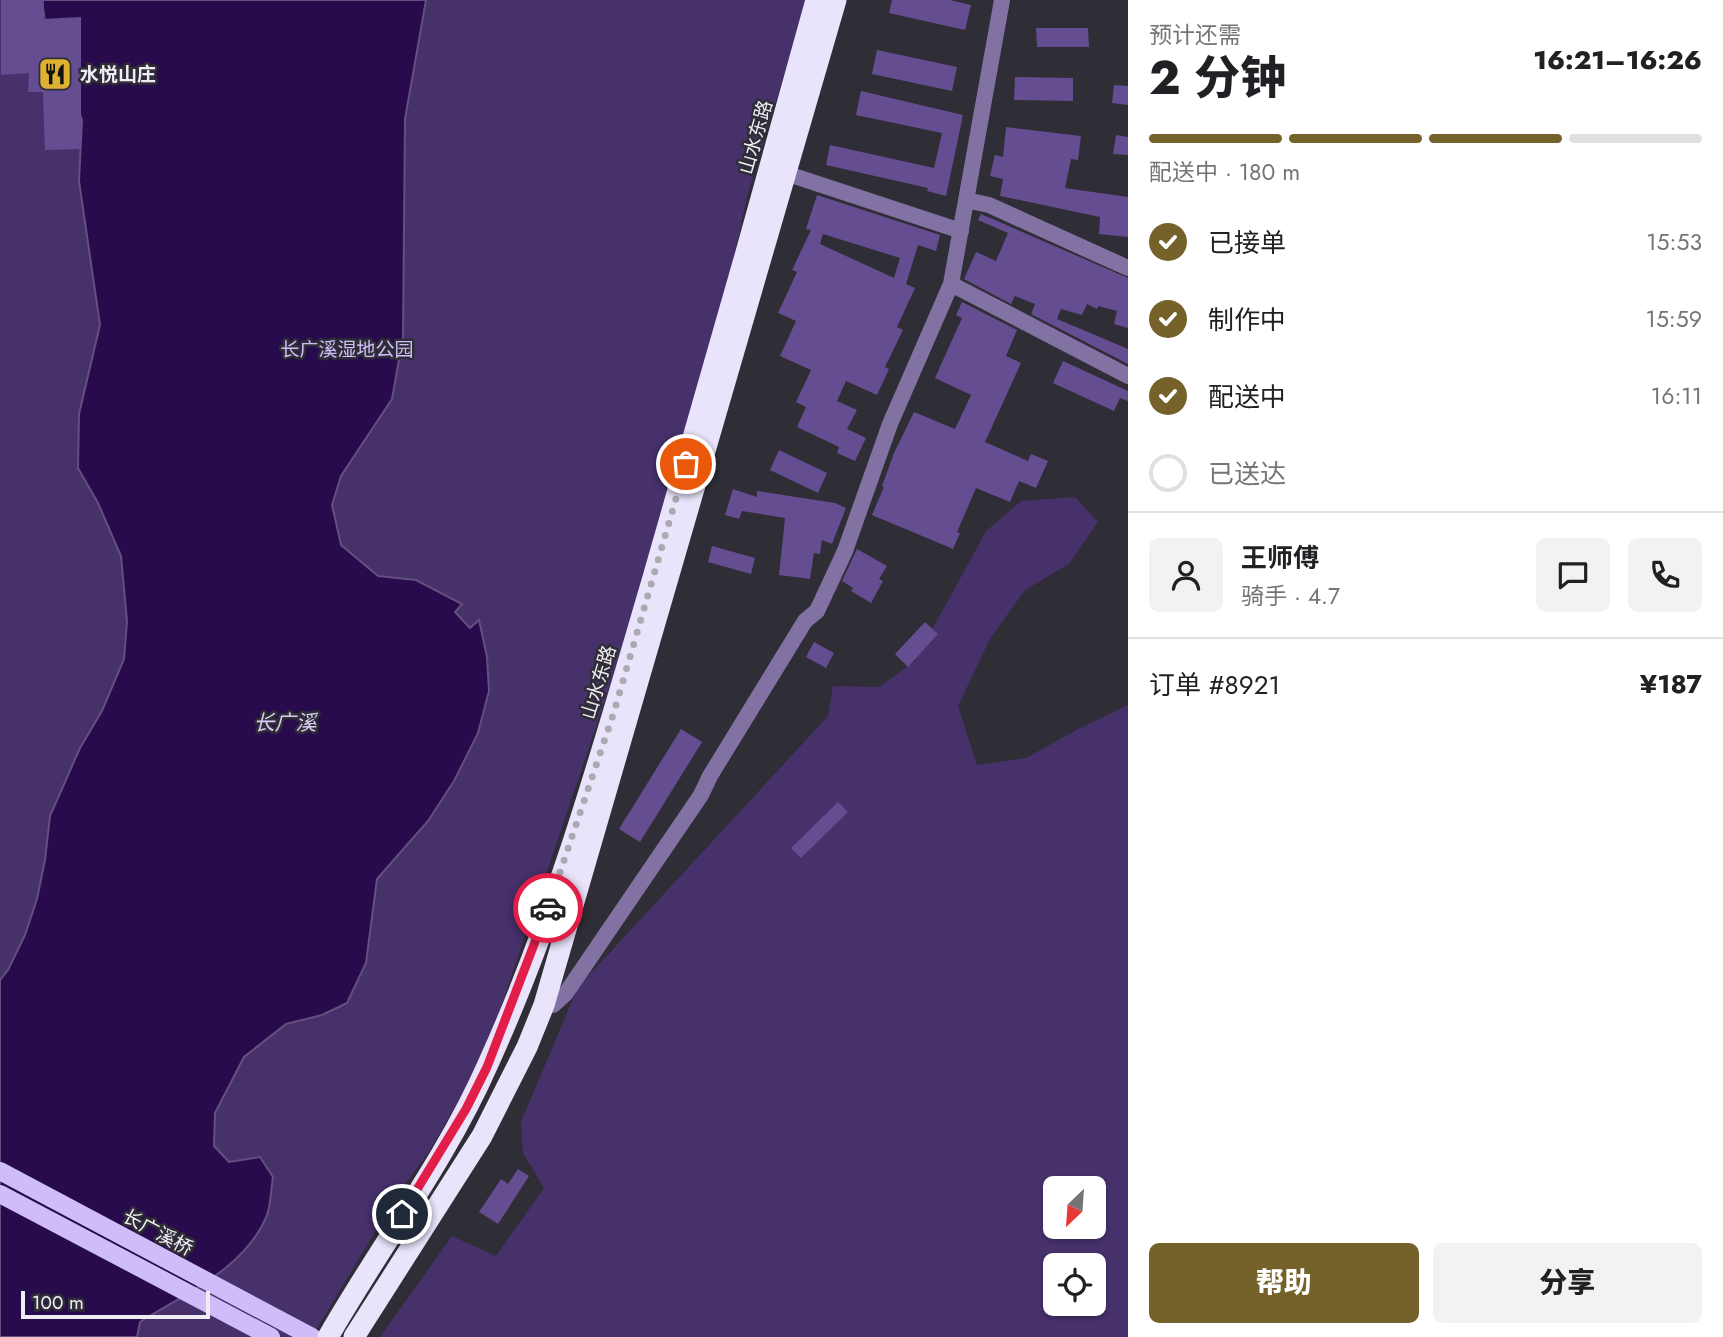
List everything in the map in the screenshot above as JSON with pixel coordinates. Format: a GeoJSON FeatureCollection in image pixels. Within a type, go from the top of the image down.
{"type":"FeatureCollection","features":[{"type":"Feature","properties":{"kind":"highway","name":"山水东路"},"geometry":{"type":"LineString","coordinates":[[354,1337],[482,1136],[527,1047],[544,1005],[816,0]]}},
{"type":"Feature","properties":{"kind":"highway","name":"山水东路"},"geometry":{"type":"LineString","coordinates":[[328,1337],[444,1147],[487,1067],[525,972],[621,715],[836,0]]}},
{"type":"Feature","properties":{"kind":"main road","name":"长广溪桥"},"geometry":{"type":"LineString","coordinates":[[0,1171],[304,1333]]}},
{"type":"Feature","properties":{"kind":"main road","name":"长广溪桥"},"geometry":{"type":"LineString","coordinates":[[0,1194],[271,1337]]}},
{"type":"Feature","properties":{"kind":"street"},"geometry":{"type":"LineString","coordinates":[[544,1005],[553,1005],[566,993],[701,795],[805,621],[817,611],[845,551],[890,424],[951,284],[999,1]]}},
{"type":"Feature","properties":{"kind":"street"},"geometry":{"type":"LineString","coordinates":[[785,173],[961,231]]}},
{"type":"Feature","properties":{"kind":"street"},"geometry":{"type":"LineString","coordinates":[[966,200],[989,205],[1128,268]]}},
{"type":"Feature","properties":{"kind":"street"},"geometry":{"type":"LineString","coordinates":[[951,284],[1128,376]]}},
{"type":"Feature","properties":{"kind":"green space","name":"长广溪湿地公园"},"geometry":{"type":"Polygon","coordinates":[[[0,0],[807,0],[748,193],[731,270],[625,641],[495,1025],[462,1095],[430,1150],[394,1200],[312,1337],[0,1337],[0,0]]]}},
{"type":"Feature","properties":{"kind":"green space"},"geometry":{"type":"Polygon","coordinates":[[[1075,497],[1098,522],[1069,564],[1025,590],[990,639],[958,706],[977,765],[1026,758],[1128,705],[1128,1337],[380,1337],[452,1236],[496,1256],[544,1188],[523,1153],[521,1122],[578,987],[828,716],[833,686],[879,687],[915,661],[986,531],[1021,501],[1075,497]]]}},
{"type":"Feature","properties":{"kind":"water","name":"长广溪"},"geometry":{"type":"Polygon","coordinates":[[[42,0],[426,0],[405,119],[403,337],[392,399],[341,476],[332,505],[341,545],[378,576],[416,580],[462,604],[455,612],[470,628],[479,620],[487,657],[489,691],[478,733],[454,781],[428,821],[377,879],[366,963],[347,1003],[322,1015],[286,1024],[244,1057],[215,1113],[214,1146],[229,1162],[260,1157],[273,1177],[267,1215],[245,1250],[213,1278],[140,1322],[137,1337],[0,1337],[0,980],[8,970],[25,935],[37,899],[50,816],[80,748],[102,711],[124,659],[127,621],[121,556],[98,503],[78,468],[79,414],[100,325],[79,181],[82,120],[45,22],[42,0]]]}},
{"type":"Feature","properties":{"kind":"building","name":"水悦山庄"},"geometry":{"type":"Polygon","coordinates":[[[1,0],[44,0],[43,19],[81,17],[81,149],[45,150],[43,92],[28,92],[29,73],[1,75],[1,0]]]}},
{"type":"Feature","properties":{"kind":"building"},"geometry":{"type":"Polygon","coordinates":[[[892,0],[950,0],[971,5],[965,30],[889,13],[892,0]]]}},
{"type":"Feature","properties":{"kind":"building"},"geometry":{"type":"Polygon","coordinates":[[[1036,28],[1088,28],[1089,47],[1037,47],[1036,28]]]}},
{"type":"Feature","properties":{"kind":"building"},"geometry":{"type":"Polygon","coordinates":[[[877,50],[957,67],[952,91],[872,74],[877,50]]]}},
{"type":"Feature","properties":{"kind":"building"},"geometry":{"type":"Polygon","coordinates":[[[1015,77],[1073,78],[1073,101],[1014,100],[1015,77]]]}},
{"type":"Feature","properties":{"kind":"building"},"geometry":{"type":"Polygon","coordinates":[[[1114,85],[1128,86],[1128,105],[1112,103],[1114,85]]]}},
{"type":"Feature","properties":{"kind":"building"},"geometry":{"type":"Polygon","coordinates":[[[861,91],[963,115],[946,196],[927,191],[928,188],[826,165],[830,145],[934,168],[942,133],[856,115],[861,91]]]}},
{"type":"Feature","properties":{"kind":"building"},"geometry":{"type":"Polygon","coordinates":[[[1006,127],[1081,136],[1078,160],[1071,159],[1065,188],[1128,197],[1128,237],[1099,234],[1100,217],[1000,196],[1003,179],[990,176],[995,155],[1003,157],[1006,127]]]}},
{"type":"Feature","properties":{"kind":"building"},"geometry":{"type":"Polygon","coordinates":[[[1116,135],[1128,137],[1128,155],[1113,154],[1116,135]]]}},
{"type":"Feature","properties":{"kind":"building"},"geometry":{"type":"Polygon","coordinates":[[[817,195],[940,235],[936,251],[918,245],[906,284],[915,288],[897,327],[903,330],[885,367],[889,369],[877,395],[846,381],[837,401],[857,410],[847,429],[866,438],[855,461],[837,453],[839,447],[797,427],[806,407],[796,402],[811,370],[780,356],[796,321],[778,313],[797,272],[792,270],[811,230],[806,229],[817,195]],[[823,234],[820,244],[894,278],[900,258],[823,234]]]}},
{"type":"Feature","properties":{"kind":"building"},"geometry":{"type":"Polygon","coordinates":[[[981,214],[1128,278],[1128,328],[1114,324],[1117,311],[1098,306],[1097,309],[1087,304],[1082,315],[1061,309],[1057,319],[1128,349],[1128,364],[1031,314],[1035,304],[1015,296],[1011,304],[964,279],[976,252],[996,261],[1008,233],[978,220],[981,214]]]}},
{"type":"Feature","properties":{"kind":"building"},"geometry":{"type":"Polygon","coordinates":[[[962,302],[1017,330],[1006,356],[1021,363],[985,442],[1028,461],[1031,454],[1048,461],[1036,488],[1019,481],[1010,502],[976,488],[957,532],[960,533],[953,549],[872,515],[894,453],[914,412],[955,429],[971,395],[935,378],[962,318],[956,315],[962,302]]]}},
{"type":"Feature","properties":{"kind":"building"},"geometry":{"type":"Polygon","coordinates":[[[1063,361],[1128,391],[1128,401],[1120,398],[1114,411],[1053,383],[1063,361]]]}},
{"type":"Feature","properties":{"kind":"building"},"geometry":{"type":"Polygon","coordinates":[[[779,450],[827,473],[818,493],[770,470],[779,450]]]}},
{"type":"Feature","properties":{"kind":"building"},"geometry":{"type":"Polygon","coordinates":[[[733,489],[757,497],[757,491],[835,503],[846,508],[832,544],[822,540],[820,554],[814,553],[810,579],[779,575],[785,518],[742,511],[739,519],[725,515],[733,489]]]}},
{"type":"Feature","properties":{"kind":"building"},"geometry":{"type":"Polygon","coordinates":[[[712,546],[755,558],[751,574],[708,562],[712,546]]]}},
{"type":"Feature","properties":{"kind":"building"},"geometry":{"type":"Polygon","coordinates":[[[857,549],[887,566],[879,579],[883,581],[871,603],[851,591],[853,588],[842,581],[857,549]]]}},
{"type":"Feature","properties":{"kind":"building"},"geometry":{"type":"Polygon","coordinates":[[[925,622],[938,634],[908,667],[895,654],[925,622]]]}},
{"type":"Feature","properties":{"kind":"building"},"geometry":{"type":"Polygon","coordinates":[[[814,642],[834,653],[826,668],[806,657],[814,642]]]}},
{"type":"Feature","properties":{"kind":"building"},"geometry":{"type":"Polygon","coordinates":[[[681,729],[702,742],[640,842],[619,829],[681,729]]]}},
{"type":"Feature","properties":{"kind":"building"},"geometry":{"type":"Polygon","coordinates":[[[838,802],[848,812],[801,858],[791,848],[838,802]]]}},
{"type":"Feature","properties":{"kind":"building"},"geometry":{"type":"Polygon","coordinates":[[[518,1169],[529,1176],[498,1224],[479,1212],[501,1179],[508,1184],[518,1169]]]}},
{"type":"Feature","properties":{"kind":"way so far"},"geometry":{"type":"LineString","coordinates":[[548,908],[614,712],[686,464]]}},
{"type":"Feature","properties":{"kind":"place","name":"水悦山庄"},"geometry":{"type":"Point","coordinates":[55,74]}},
{"type":"Feature","properties":{"kind":"route"},"geometry":{"type":"LineString","coordinates":[[402,1214],[466,1109],[487,1067],[548,908]]}}]}
